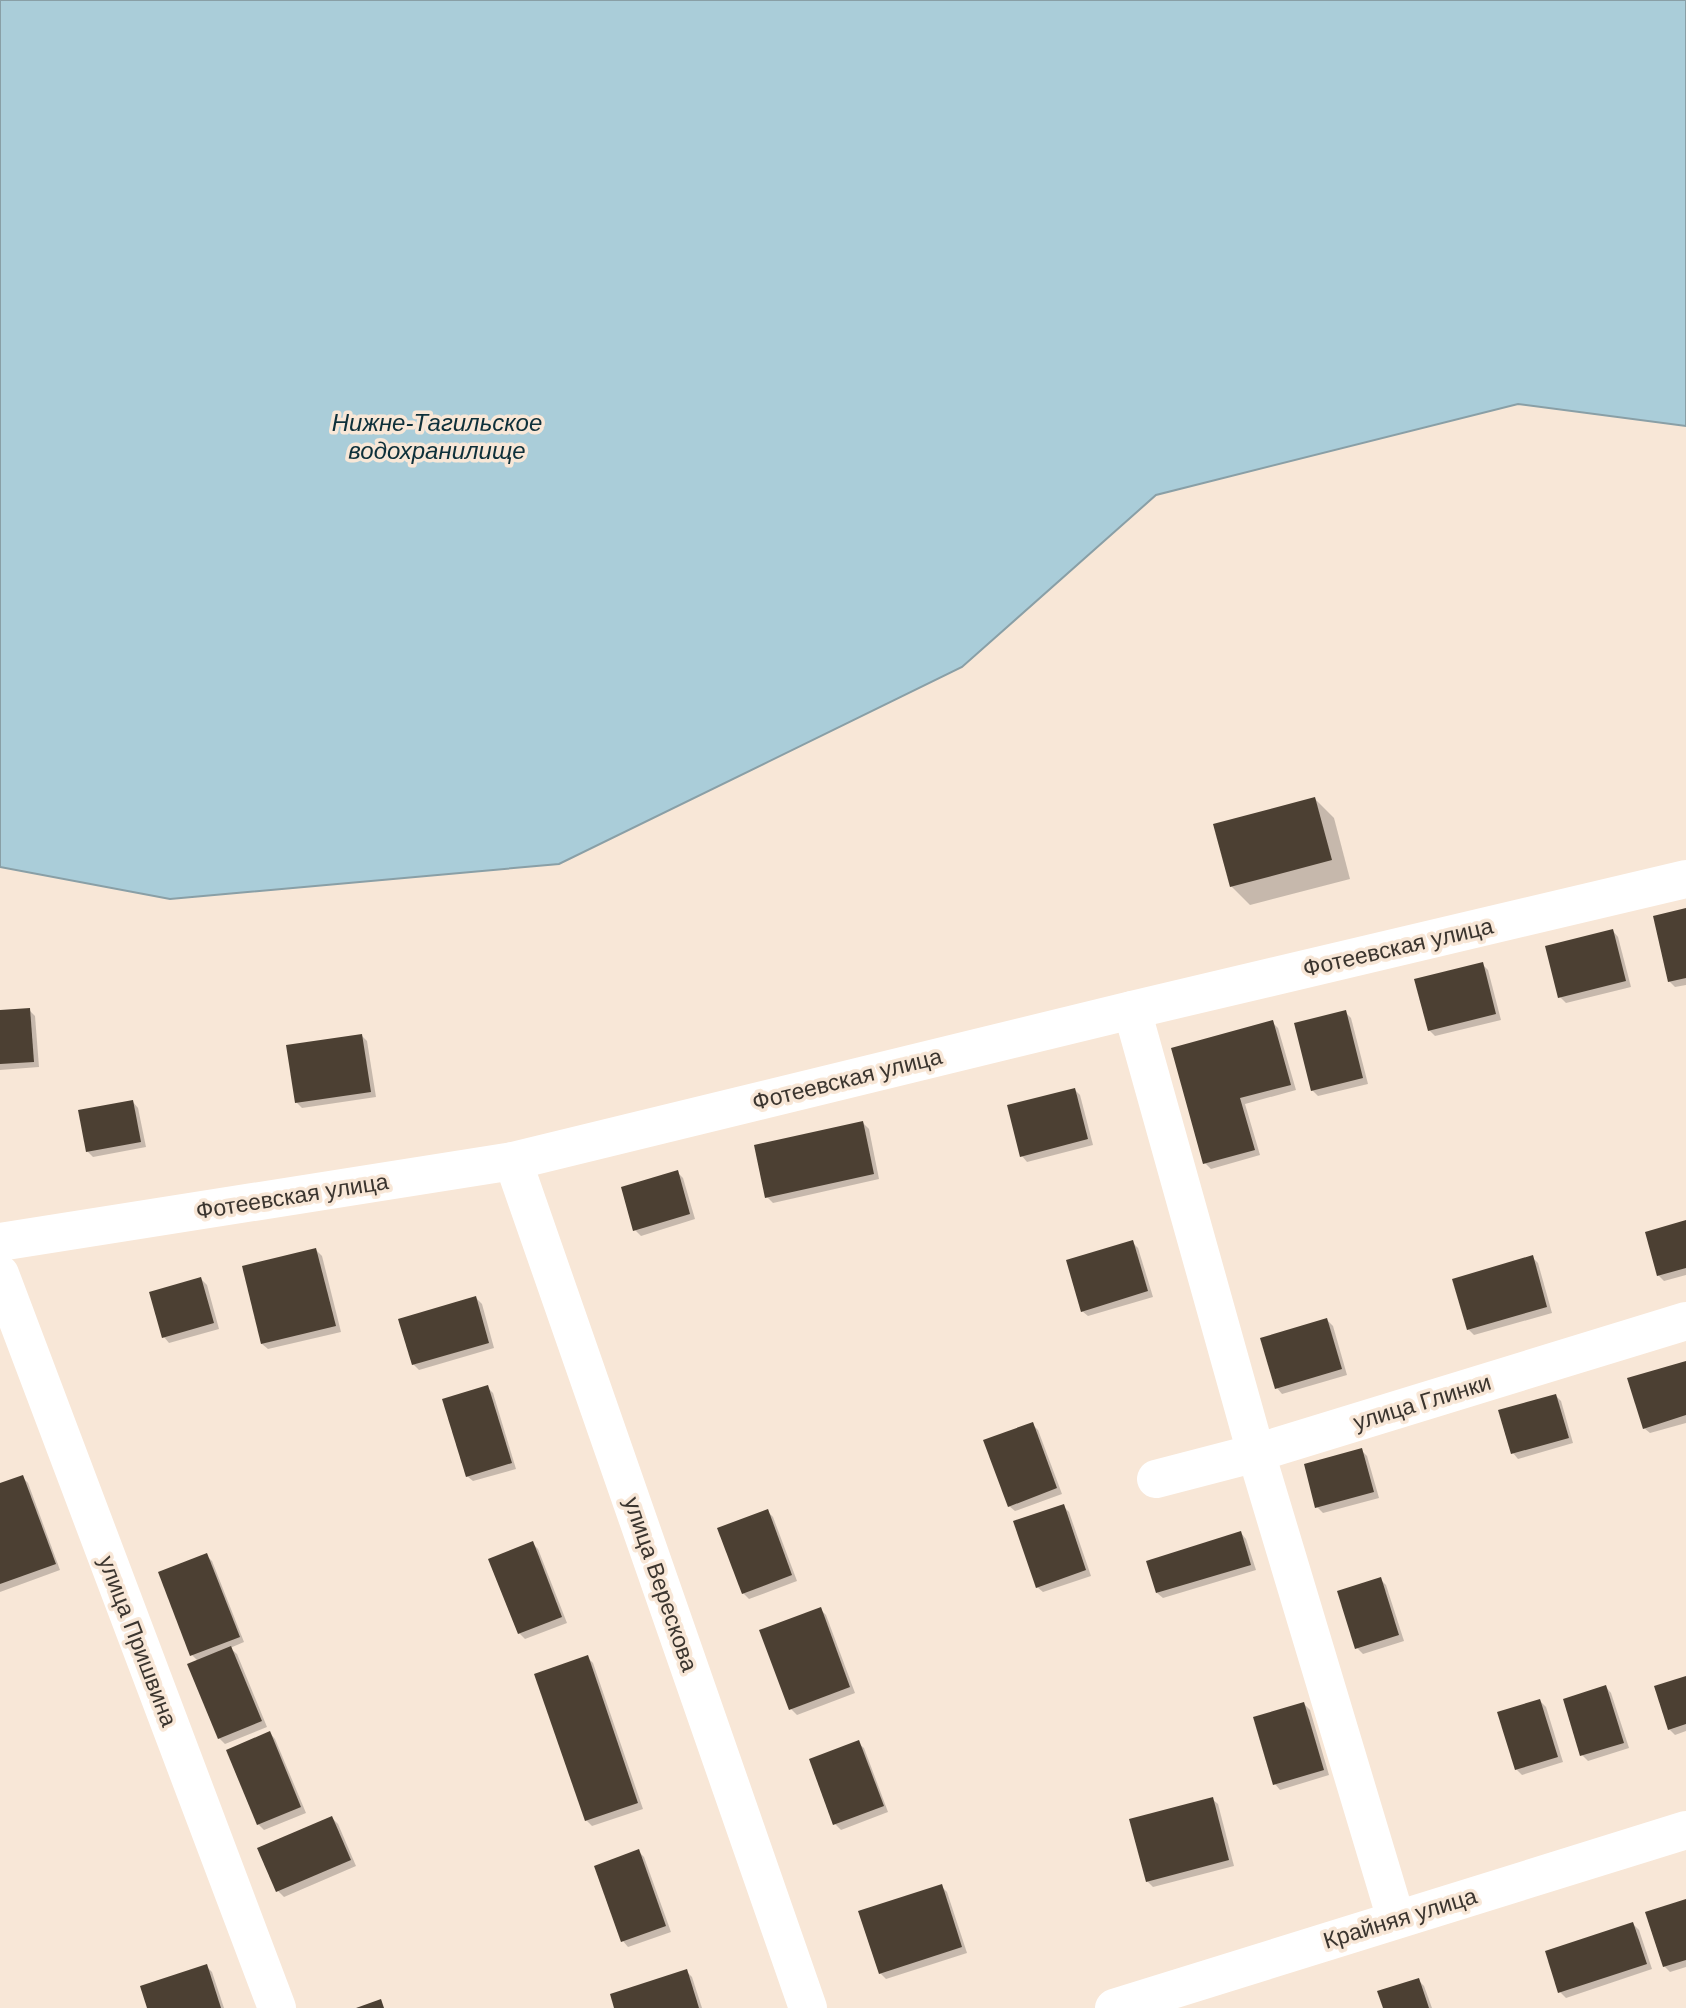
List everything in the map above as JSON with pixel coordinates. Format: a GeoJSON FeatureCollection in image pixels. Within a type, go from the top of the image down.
{"type":"FeatureCollection","features":[{"type":"Feature","properties":{"kind":"street","name":"Фотеевская улица"},"geometry":{"type":"LineString","coordinates":[[0,1242],[513,1161],[1132,1010],[1686,879]]}},
{"type":"Feature","properties":{"kind":"street"},"geometry":{"type":"LineString","coordinates":[[1132,1010],[1256,1453],[1396,1919]]}},
{"type":"Feature","properties":{"kind":"street","name":"улица Верескова"},"geometry":{"type":"LineString","coordinates":[[513,1161],[808,2008]]}},
{"type":"Feature","properties":{"kind":"street","name":"улица Пришвина"},"geometry":{"type":"LineString","coordinates":[[0,1274],[277,2008]]}},
{"type":"Feature","properties":{"kind":"street","name":"улица Глинки"},"geometry":{"type":"LineString","coordinates":[[1156,1479],[1256,1453],[1686,1321]]}},
{"type":"Feature","properties":{"kind":"street","name":"Крайняя улица"},"geometry":{"type":"LineString","coordinates":[[1114,2008],[1686,1830]]}},
{"type":"Feature","properties":{"kind":"water","name":"Нижне-Тагильское водохранилище"},"geometry":{"type":"Polygon","coordinates":[[[0,0],[1686,0],[1686,426],[1518,404],[1156,495],[962,667],[559,864],[170,899],[0,867],[0,0]]]}},
{"type":"Feature","properties":{"kind":"building"},"geometry":{"type":"Polygon","coordinates":[[[1315,797],[1332,860],[1230,887],[1213,824],[1315,797]]]}},
{"type":"Feature","properties":{"kind":"building"},"geometry":{"type":"Polygon","coordinates":[[[1686,908],[1686,978],[1668,982],[1653,916],[1686,908]]]}},
{"type":"Feature","properties":{"kind":"building"},"geometry":{"type":"Polygon","coordinates":[[[1613,929],[1626,981],[1558,998],[1545,946],[1613,929]]]}},
{"type":"Feature","properties":{"kind":"building"},"geometry":{"type":"Polygon","coordinates":[[[1483,962],[1496,1014],[1428,1031],[1414,979],[1483,962]]]}},
{"type":"Feature","properties":{"kind":"building"},"geometry":{"type":"Polygon","coordinates":[[[30,1008],[34,1062],[0,1064],[0,1010],[30,1008]]]}},
{"type":"Feature","properties":{"kind":"building"},"geometry":{"type":"Polygon","coordinates":[[[1346,1010],[1363,1078],[1311,1091],[1294,1023],[1346,1010]]]}},
{"type":"Feature","properties":{"kind":"building"},"geometry":{"type":"Polygon","coordinates":[[[1273,1020],[1291,1085],[1240,1098],[1255,1150],[1203,1164],[1171,1048],[1273,1020]]]}},
{"type":"Feature","properties":{"kind":"building"},"geometry":{"type":"Polygon","coordinates":[[[362,1034],[371,1092],[295,1103],[286,1045],[362,1034]]]}},
{"type":"Feature","properties":{"kind":"building"},"geometry":{"type":"Polygon","coordinates":[[[1075,1088],[1088,1139],[1020,1157],[1007,1105],[1075,1088]]]}},
{"type":"Feature","properties":{"kind":"building"},"geometry":{"type":"Polygon","coordinates":[[[133,1100],[141,1142],[86,1152],[78,1110],[133,1100]]]}},
{"type":"Feature","properties":{"kind":"building"},"geometry":{"type":"Polygon","coordinates":[[[863,1121],[874,1174],[765,1198],[754,1145],[863,1121]]]}},
{"type":"Feature","properties":{"kind":"building"},"geometry":{"type":"Polygon","coordinates":[[[678,1170],[690,1214],[633,1231],[621,1187],[678,1170]]]}},
{"type":"Feature","properties":{"kind":"building"},"geometry":{"type":"Polygon","coordinates":[[[1686,1220],[1686,1268],[1657,1276],[1645,1232],[1686,1220]]]}},
{"type":"Feature","properties":{"kind":"building"},"geometry":{"type":"Polygon","coordinates":[[[1133,1240],[1148,1291],[1081,1312],[1066,1260],[1133,1240]]]}},
{"type":"Feature","properties":{"kind":"building"},"geometry":{"type":"Polygon","coordinates":[[[316,1248],[336,1326],[261,1344],[242,1266],[316,1248]]]}},
{"type":"Feature","properties":{"kind":"building"},"geometry":{"type":"Polygon","coordinates":[[[1533,1255],[1547,1307],[1467,1330],[1452,1279],[1533,1255]]]}},
{"type":"Feature","properties":{"kind":"building"},"geometry":{"type":"Polygon","coordinates":[[[201,1277],[214,1323],[162,1338],[149,1292],[201,1277]]]}},
{"type":"Feature","properties":{"kind":"building"},"geometry":{"type":"Polygon","coordinates":[[[476,1296],[489,1343],[412,1365],[398,1319],[476,1296]]]}},
{"type":"Feature","properties":{"kind":"building"},"geometry":{"type":"Polygon","coordinates":[[[1327,1318],[1342,1369],[1275,1389],[1260,1338],[1327,1318]]]}},
{"type":"Feature","properties":{"kind":"building"},"geometry":{"type":"Polygon","coordinates":[[[1686,1361],[1686,1415],[1643,1429],[1627,1378],[1686,1361]]]}},
{"type":"Feature","properties":{"kind":"building"},"geometry":{"type":"Polygon","coordinates":[[[488,1385],[512,1463],[466,1477],[442,1399],[488,1385]]]}},
{"type":"Feature","properties":{"kind":"building"},"geometry":{"type":"Polygon","coordinates":[[[1556,1394],[1569,1438],[1511,1454],[1498,1410],[1556,1394]]]}},
{"type":"Feature","properties":{"kind":"building"},"geometry":{"type":"Polygon","coordinates":[[[1033,1422],[1057,1488],[1008,1507],[983,1440],[1033,1422]]]}},
{"type":"Feature","properties":{"kind":"building"},"geometry":{"type":"Polygon","coordinates":[[[1362,1448],[1374,1492],[1315,1508],[1304,1464],[1362,1448]]]}},
{"type":"Feature","properties":{"kind":"building"},"geometry":{"type":"Polygon","coordinates":[[[23,1475],[56,1564],[0,1584],[0,1483],[23,1475]]]}},
{"type":"Feature","properties":{"kind":"building"},"geometry":{"type":"Polygon","coordinates":[[[1064,1504],[1086,1570],[1036,1588],[1013,1521],[1064,1504]]]}},
{"type":"Feature","properties":{"kind":"building"},"geometry":{"type":"Polygon","coordinates":[[[768,1509],[792,1575],[742,1594],[717,1528],[768,1509]]]}},
{"type":"Feature","properties":{"kind":"building"},"geometry":{"type":"Polygon","coordinates":[[[1241,1531],[1251,1565],[1156,1593],[1146,1561],[1241,1531]]]}},
{"type":"Feature","properties":{"kind":"building"},"geometry":{"type":"Polygon","coordinates":[[[533,1541],[562,1617],[518,1634],[488,1559],[533,1541]]]}},
{"type":"Feature","properties":{"kind":"building"},"geometry":{"type":"Polygon","coordinates":[[[207,1553],[240,1637],[190,1656],[158,1572],[207,1553]]]}},
{"type":"Feature","properties":{"kind":"building"},"geometry":{"type":"Polygon","coordinates":[[[1381,1577],[1399,1635],[1355,1649],[1337,1591],[1381,1577]]]}},
{"type":"Feature","properties":{"kind":"building"},"geometry":{"type":"Polygon","coordinates":[[[821,1607],[850,1687],[789,1710],[759,1630],[821,1607]]]}},
{"type":"Feature","properties":{"kind":"building"},"geometry":{"type":"Polygon","coordinates":[[[231,1646],[262,1721],[218,1739],[187,1664],[231,1646]]]}},
{"type":"Feature","properties":{"kind":"building"},"geometry":{"type":"Polygon","coordinates":[[[588,1655],[638,1803],[585,1821],[534,1674],[588,1655]]]}},
{"type":"Feature","properties":{"kind":"building"},"geometry":{"type":"Polygon","coordinates":[[[1686,1676],[1686,1724],[1668,1730],[1654,1686],[1686,1676]]]}},
{"type":"Feature","properties":{"kind":"building"},"geometry":{"type":"Polygon","coordinates":[[[1606,1685],[1624,1743],[1580,1756],[1563,1699],[1606,1685]]]}},
{"type":"Feature","properties":{"kind":"building"},"geometry":{"type":"Polygon","coordinates":[[[1540,1699],[1558,1757],[1515,1770],[1497,1712],[1540,1699]]]}},
{"type":"Feature","properties":{"kind":"building"},"geometry":{"type":"Polygon","coordinates":[[[1304,1702],[1324,1770],[1273,1785],[1253,1717],[1304,1702]]]}},
{"type":"Feature","properties":{"kind":"building"},"geometry":{"type":"Polygon","coordinates":[[[270,1731],[301,1807],[257,1825],[226,1750],[270,1731]]]}},
{"type":"Feature","properties":{"kind":"building"},"geometry":{"type":"Polygon","coordinates":[[[859,1740],[884,1806],[833,1825],[809,1759],[859,1740]]]}},
{"type":"Feature","properties":{"kind":"building"},"geometry":{"type":"Polygon","coordinates":[[[1213,1797],[1229,1860],[1146,1882],[1129,1819],[1213,1797]]]}},
{"type":"Feature","properties":{"kind":"building"},"geometry":{"type":"Polygon","coordinates":[[[332,1816],[351,1860],[276,1892],[257,1848],[332,1816]]]}},
{"type":"Feature","properties":{"kind":"building"},"geometry":{"type":"Polygon","coordinates":[[[639,1849],[666,1926],[621,1942],[594,1866],[639,1849]]]}},
{"type":"Feature","properties":{"kind":"building"},"geometry":{"type":"Polygon","coordinates":[[[942,1884],[962,1947],[879,1974],[858,1911],[942,1884]]]}},
{"type":"Feature","properties":{"kind":"building"},"geometry":{"type":"Polygon","coordinates":[[[1686,1899],[1686,1960],[1663,1967],[1645,1912],[1686,1899]]]}},
{"type":"Feature","properties":{"kind":"building"},"geometry":{"type":"Polygon","coordinates":[[[1633,1922],[1647,1964],[1558,1993],[1545,1951],[1633,1922]]]}},
{"type":"Feature","properties":{"kind":"building"},"geometry":{"type":"Polygon","coordinates":[[[207,1964],[221,2008],[147,2008],[140,1986],[207,1964]]]}},
{"type":"Feature","properties":{"kind":"building"},"geometry":{"type":"Polygon","coordinates":[[[687,1969],[699,2008],[614,2008],[610,1994],[687,1969]]]}},
{"type":"Feature","properties":{"kind":"building"},"geometry":{"type":"Polygon","coordinates":[[[1419,1978],[1429,2008],[1383,2008],[1377,1991],[1419,1978]]]}},
{"type":"Feature","properties":{"kind":"building"},"geometry":{"type":"Polygon","coordinates":[[[381,1999],[384,2008],[356,2008],[381,1999]]]}}]}
